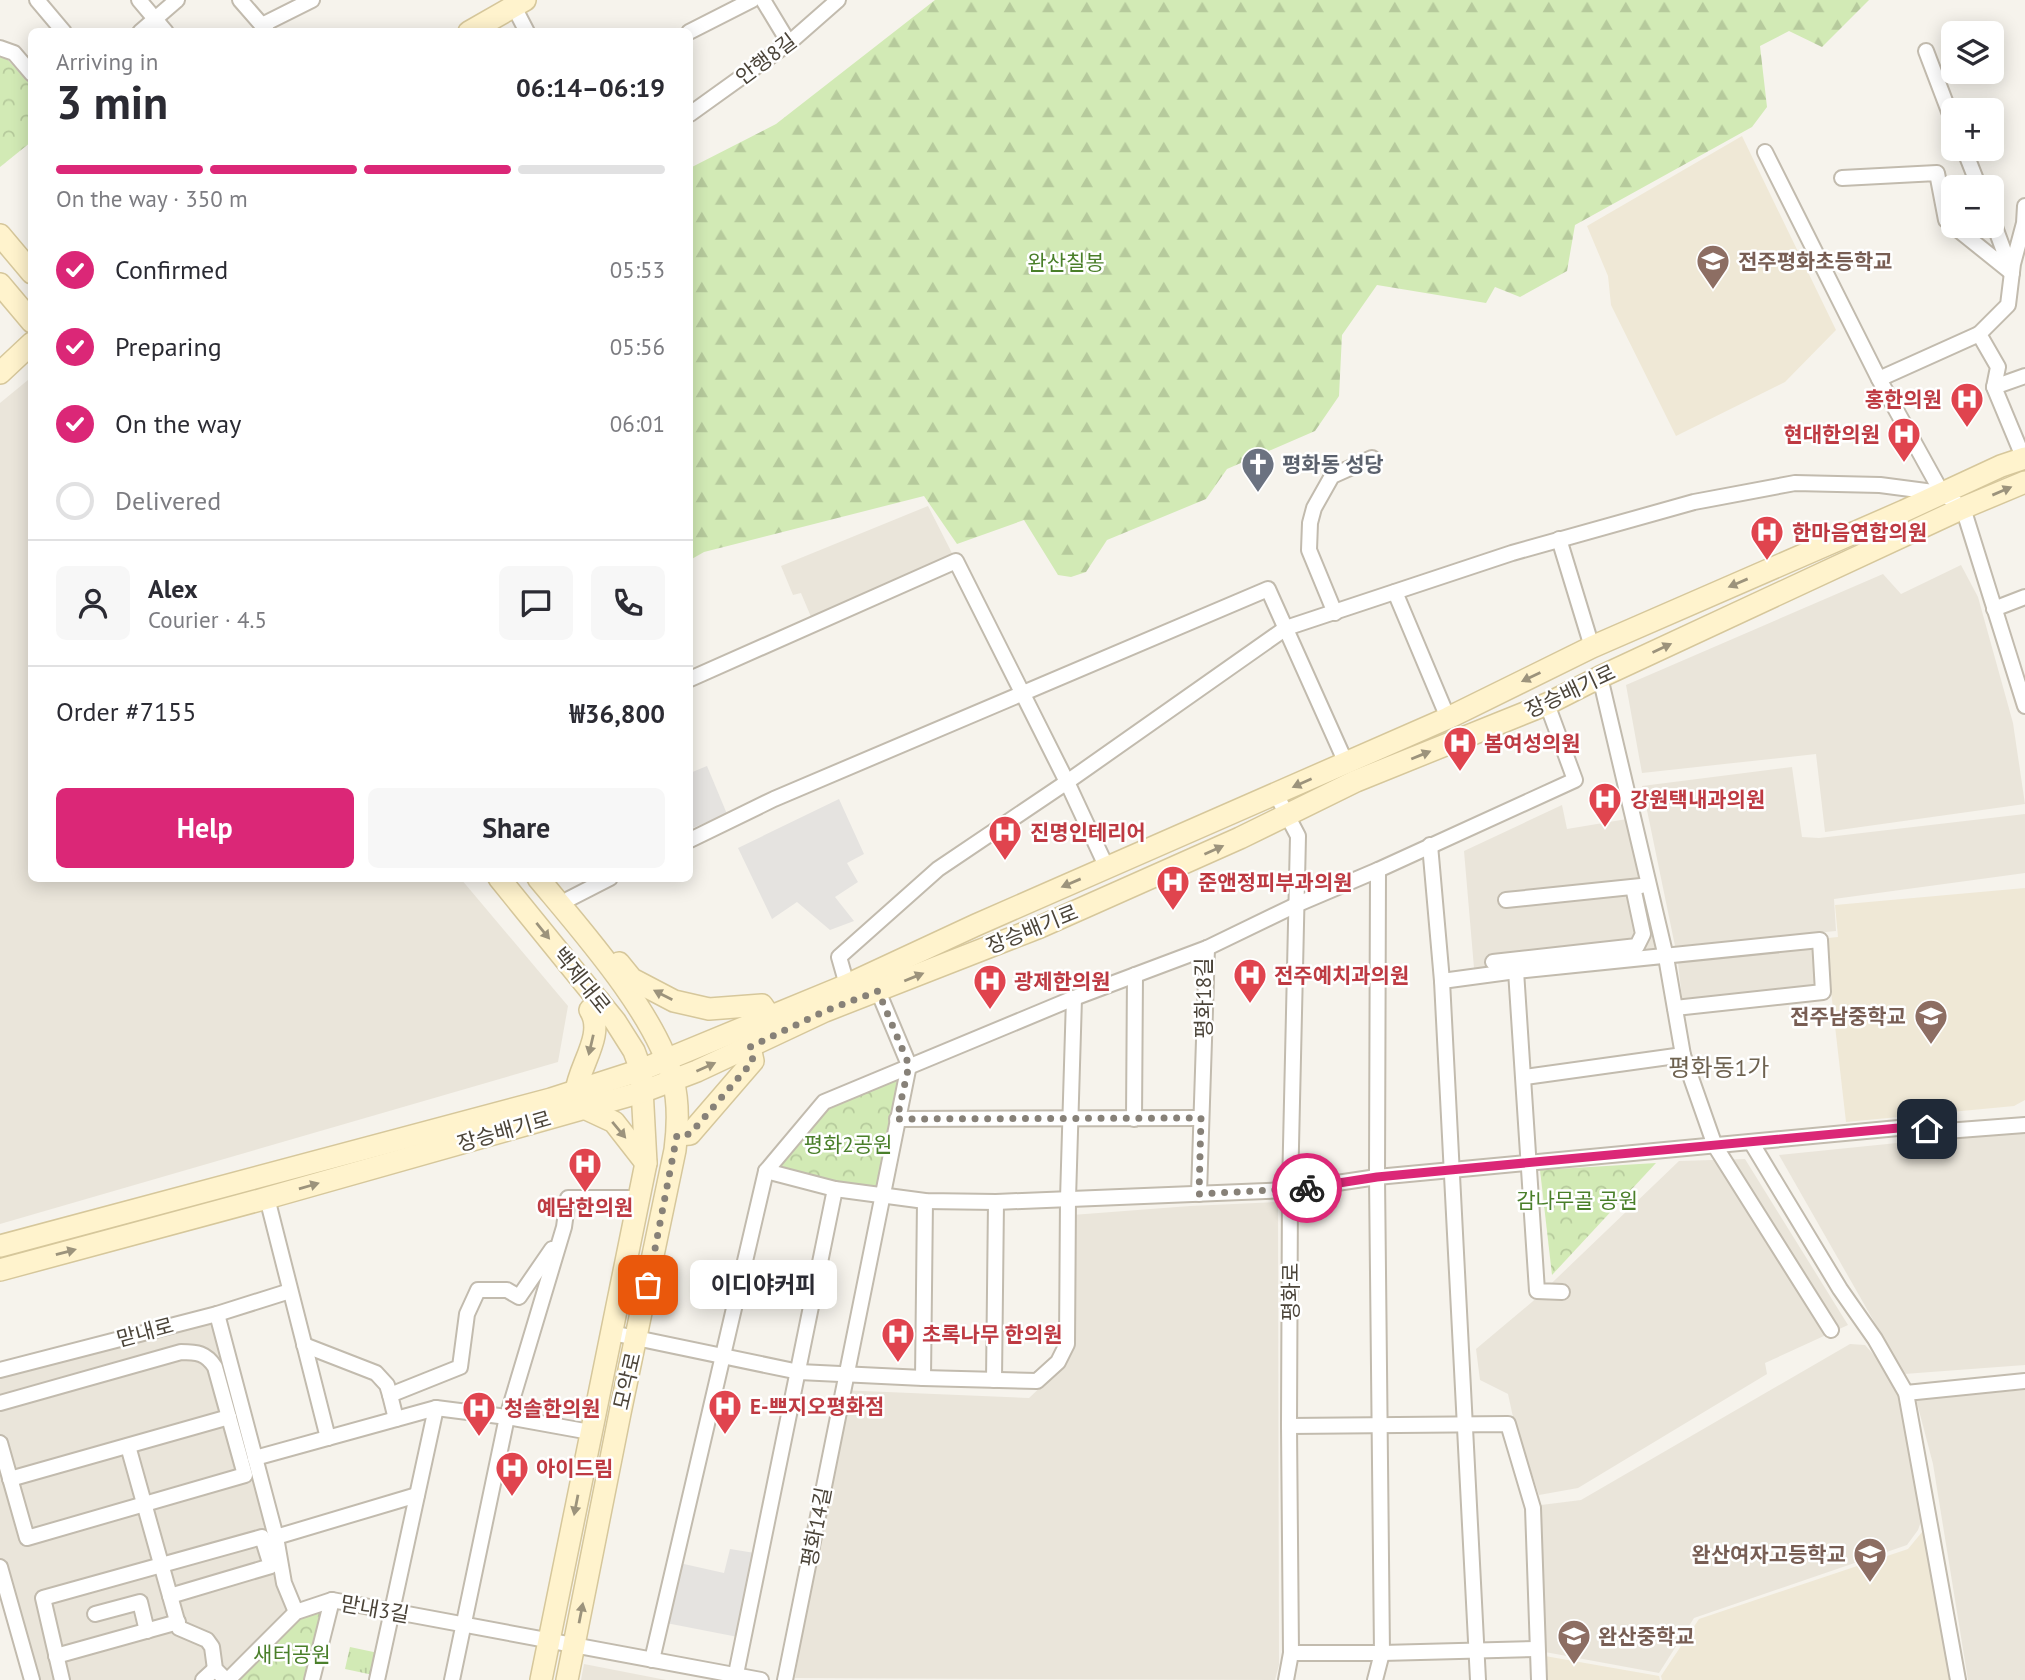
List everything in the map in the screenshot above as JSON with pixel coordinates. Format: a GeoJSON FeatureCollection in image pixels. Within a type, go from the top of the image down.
{"type":"FeatureCollection","features":[{"type":"Feature","properties":{"kind":"street"},"geometry":{"type":"LineString","coordinates":[[37,0],[61,28]]}},
{"type":"Feature","properties":{"kind":"street"},"geometry":{"type":"LineString","coordinates":[[139,0],[163,28]]}},
{"type":"Feature","properties":{"kind":"street"},"geometry":{"type":"LineString","coordinates":[[145,28],[177,0]]}},
{"type":"Feature","properties":{"kind":"street"},"geometry":{"type":"LineString","coordinates":[[240,0],[265,28],[312,0]]}},
{"type":"Feature","properties":{"kind":"street"},"geometry":{"type":"LineString","coordinates":[[693,30],[752,0]]}},
{"type":"Feature","properties":{"kind":"street"},"geometry":{"type":"LineString","coordinates":[[763,0],[789,43]]}},
{"type":"Feature","properties":{"kind":"street","name":"안행8길"},"geometry":{"type":"LineString","coordinates":[[693,112],[789,43],[838,0]]}},
{"type":"Feature","properties":{"kind":"street"},"geometry":{"type":"LineString","coordinates":[[475,28],[517,2],[526,28]]}},
{"type":"Feature","properties":{"kind":"street"},"geometry":{"type":"LineString","coordinates":[[0,48],[15,53],[28,69]]}},
{"type":"Feature","properties":{"kind":"street"},"geometry":{"type":"LineString","coordinates":[[1926,51],[1944,98]]}},
{"type":"Feature","properties":{"kind":"street"},"geometry":{"type":"LineString","coordinates":[[1765,152],[1879,379],[1942,493],[1963,508],[2025,706]]}},
{"type":"Feature","properties":{"kind":"street"},"geometry":{"type":"LineString","coordinates":[[1842,178],[1937,173],[1946,220],[2012,273]]}},
{"type":"Feature","properties":{"kind":"street"},"geometry":{"type":"LineString","coordinates":[[1879,379],[1979,334],[2008,304],[2025,206]]}},
{"type":"Feature","properties":{"kind":"street"},"geometry":{"type":"LineString","coordinates":[[0,235],[28,268]]}},
{"type":"Feature","properties":{"kind":"street"},"geometry":{"type":"LineString","coordinates":[[1999,238],[2012,273]]}},
{"type":"Feature","properties":{"kind":"street"},"geometry":{"type":"LineString","coordinates":[[0,284],[28,317]]}},
{"type":"Feature","properties":{"kind":"street"},"geometry":{"type":"LineString","coordinates":[[1979,334],[1998,367],[1994,387],[2024,458]]}},
{"type":"Feature","properties":{"kind":"street"},"geometry":{"type":"LineString","coordinates":[[0,373],[28,347]]}},
{"type":"Feature","properties":{"kind":"street"},"geometry":{"type":"LineString","coordinates":[[1994,387],[2025,376]]}},
{"type":"Feature","properties":{"kind":"street"},"geometry":{"type":"LineString","coordinates":[[1335,613],[1310,550],[1310,523],[1314,508],[1332,476],[1372,458]]}},
{"type":"Feature","properties":{"kind":"street","name":"장승배기로"},"geometry":{"type":"LineString","coordinates":[[0,1270],[267,1198],[580,1100],[640,1070],[848,985],[975,925],[1448,718],[1591,647],[2024,458]]}},
{"type":"Feature","properties":{"kind":"street","name":"장승배기로"},"geometry":{"type":"LineString","coordinates":[[0,1246],[580,1100],[642,1092],[674,1081],[825,1011],[1040,927],[1288,816],[1356,781],[1547,704],[1963,508],[2025,482]]}},
{"type":"Feature","properties":{"kind":"street"},"geometry":{"type":"LineString","coordinates":[[848,985],[839,957],[938,869],[1286,628],[1559,540],[1694,502],[1795,483],[1880,485],[1942,493]]}},
{"type":"Feature","properties":{"kind":"street"},"geometry":{"type":"LineString","coordinates":[[1559,540],[1591,647]]}},
{"type":"Feature","properties":{"kind":"street"},"geometry":{"type":"LineString","coordinates":[[693,678],[956,561],[1107,868]]}},
{"type":"Feature","properties":{"kind":"street"},"geometry":{"type":"LineString","coordinates":[[693,839],[774,799],[1268,589],[1346,763]]}},
{"type":"Feature","properties":{"kind":"street"},"geometry":{"type":"LineString","coordinates":[[1395,592],[1448,718]]}},
{"type":"Feature","properties":{"kind":"street"},"geometry":{"type":"LineString","coordinates":[[1994,609],[2025,597]]}},
{"type":"Feature","properties":{"kind":"street"},"geometry":{"type":"LineString","coordinates":[[1601,677],[1666,957],[1683,1055],[1715,1146],[1831,1330]]}},
{"type":"Feature","properties":{"kind":"street"},"geometry":{"type":"LineString","coordinates":[[1207,948],[1298,904],[1575,780],[1547,704]]}},
{"type":"Feature","properties":{"kind":"street","name":"평화로"},"geometry":{"type":"LineString","coordinates":[[1276,794],[1298,836],[1290,1190],[1291,1653],[1286,1680]]}},
{"type":"Feature","properties":{"kind":"street"},"geometry":{"type":"LineString","coordinates":[[1430,845],[1442,981],[1478,1680]]}},
{"type":"Feature","properties":{"kind":"street"},"geometry":{"type":"LineString","coordinates":[[1375,1680],[1382,1653],[1377,1177],[1378,870]]}},
{"type":"Feature","properties":{"kind":"street","name":"백제대로"},"geometry":{"type":"LineString","coordinates":[[502,882],[615,1021],[634,1051],[640,1070],[642,1092]]}},
{"type":"Feature","properties":{"kind":"street","name":"백제대로"},"geometry":{"type":"LineString","coordinates":[[541,882],[642,1014],[674,1081]]}},
{"type":"Feature","properties":{"kind":"street"},"geometry":{"type":"LineString","coordinates":[[555,882],[632,979],[674,1001],[709,1009],[762,1005],[771,1018]]}},
{"type":"Feature","properties":{"kind":"street"},"geometry":{"type":"LineString","coordinates":[[569,899],[602,882]]}},
{"type":"Feature","properties":{"kind":"street"},"geometry":{"type":"LineString","coordinates":[[1506,901],[1650,886]]}},
{"type":"Feature","properties":{"kind":"street"},"geometry":{"type":"LineString","coordinates":[[1493,962],[1637,946],[1643,934],[1633,887]]}},
{"type":"Feature","properties":{"kind":"street"},"geometry":{"type":"LineString","coordinates":[[1442,981],[1820,940],[1823,992],[1675,1008]]}},
{"type":"Feature","properties":{"kind":"street","name":"평화18길"},"geometry":{"type":"LineString","coordinates":[[723,1357],[766,1171],[824,1102],[1074,998],[1207,948],[1199,1194]]}},
{"type":"Feature","properties":{"kind":"street"},"geometry":{"type":"LineString","coordinates":[[1516,971],[1537,1291],[1562,1292]]}},
{"type":"Feature","properties":{"kind":"street"},"geometry":{"type":"LineString","coordinates":[[1134,1119],[1135,975]]}},
{"type":"Feature","properties":{"kind":"street"},"geometry":{"type":"LineString","coordinates":[[848,1374],[909,1065],[878,991]]}},
{"type":"Feature","properties":{"kind":"street"},"geometry":{"type":"LineString","coordinates":[[612,1334],[799,1371],[1037,1381],[1058,1362],[1068,1344],[1068,1199],[1074,998]]}},
{"type":"Feature","properties":{"kind":"street"},"geometry":{"type":"LineString","coordinates":[[599,1001],[590,1010],[595,1017],[593,1036],[587,1062],[577,1080],[580,1100],[614,1122],[646,1163]]}},
{"type":"Feature","properties":{"kind":"street"},"geometry":{"type":"LineString","coordinates":[[677,1135],[690,1134],[753,1061],[750,1047]]}},
{"type":"Feature","properties":{"kind":"street"},"geometry":{"type":"LineString","coordinates":[[1525,1077],[1683,1055]]}},
{"type":"Feature","properties":{"kind":"street","name":"모악로"},"geometry":{"type":"LineString","coordinates":[[567,1680],[677,1135],[674,1081]]}},
{"type":"Feature","properties":{"kind":"street","name":"모악로"},"geometry":{"type":"LineString","coordinates":[[541,1680],[646,1163],[642,1092]]}},
{"type":"Feature","properties":{"kind":"street"},"geometry":{"type":"LineString","coordinates":[[897,1119],[1201,1118]]}},
{"type":"Feature","properties":{"kind":"street"},"geometry":{"type":"LineString","coordinates":[[766,1171],[835,1189],[925,1200],[996,1202],[1290,1190],[1377,1177],[1909,1127],[1946,1130],[2025,1125]]}},
{"type":"Feature","properties":{"kind":"street"},"geometry":{"type":"LineString","coordinates":[[1751,1142],[1906,1393],[1958,1680]]}},
{"type":"Feature","properties":{"kind":"street"},"geometry":{"type":"LineString","coordinates":[[736,1674],[835,1189]]}},
{"type":"Feature","properties":{"kind":"street"},"geometry":{"type":"LineString","coordinates":[[267,1198],[328,1438]]}},
{"type":"Feature","properties":{"kind":"street"},"geometry":{"type":"LineString","coordinates":[[452,1680],[507,1418],[561,1237],[568,1198],[639,1198]]}},
{"type":"Feature","properties":{"kind":"street"},"geometry":{"type":"LineString","coordinates":[[923,1378],[925,1200]]}},
{"type":"Feature","properties":{"kind":"street"},"geometry":{"type":"LineString","coordinates":[[994,1380],[996,1202]]}},
{"type":"Feature","properties":{"kind":"street"},"geometry":{"type":"LineString","coordinates":[[390,1395],[460,1367],[467,1314],[478,1290],[507,1290],[519,1297],[561,1237]]}},
{"type":"Feature","properties":{"kind":"street","name":"맏내로"},"geometry":{"type":"LineString","coordinates":[[0,1370],[217,1314],[290,1291]]}},
{"type":"Feature","properties":{"kind":"street"},"geometry":{"type":"LineString","coordinates":[[217,1314],[276,1537],[284,1583],[296,1612]]}},
{"type":"Feature","properties":{"kind":"street"},"geometry":{"type":"LineString","coordinates":[[304,1345],[376,1373],[387,1385],[396,1419]]}},
{"type":"Feature","properties":{"kind":"street"},"geometry":{"type":"LineString","coordinates":[[0,1403],[181,1352],[196,1352],[208,1357],[215,1367],[245,1475],[27,1538],[0,1443]]}},
{"type":"Feature","properties":{"kind":"street"},"geometry":{"type":"LineString","coordinates":[[652,1660],[723,1357]]}},
{"type":"Feature","properties":{"kind":"street","name":"평화14길"},"geometry":{"type":"LineString","coordinates":[[785,1680],[848,1374]]}},
{"type":"Feature","properties":{"kind":"street"},"geometry":{"type":"LineString","coordinates":[[1906,1393],[2025,1381]]}},
{"type":"Feature","properties":{"kind":"street"},"geometry":{"type":"LineString","coordinates":[[377,1680],[436,1408]]}},
{"type":"Feature","properties":{"kind":"street"},"geometry":{"type":"LineString","coordinates":[[256,1458],[436,1408],[590,1433]]}},
{"type":"Feature","properties":{"kind":"street"},"geometry":{"type":"LineString","coordinates":[[10,1479],[229,1417]]}},
{"type":"Feature","properties":{"kind":"street"},"geometry":{"type":"LineString","coordinates":[[1289,1426],[1508,1424],[1532,1508],[1539,1680]]}},
{"type":"Feature","properties":{"kind":"street"},"geometry":{"type":"LineString","coordinates":[[128,1446],[179,1628],[218,1645],[215,1669],[203,1680]]}},
{"type":"Feature","properties":{"kind":"street"},"geometry":{"type":"LineString","coordinates":[[276,1537],[417,1495]]}},
{"type":"Feature","properties":{"kind":"street"},"geometry":{"type":"LineString","coordinates":[[62,1680],[43,1598],[262,1536],[271,1566],[170,1596]]}},
{"type":"Feature","properties":{"kind":"street"},"geometry":{"type":"LineString","coordinates":[[0,1567],[32,1680]]}},
{"type":"Feature","properties":{"kind":"street"},"geometry":{"type":"LineString","coordinates":[[312,1680],[332,1600]]}},
{"type":"Feature","properties":{"kind":"street","name":"맏내3길"},"geometry":{"type":"LineString","coordinates":[[227,1680],[296,1612],[332,1600],[549,1642]]}},
{"type":"Feature","properties":{"kind":"street"},"geometry":{"type":"LineString","coordinates":[[95,1614],[140,1602],[147,1631]]}},
{"type":"Feature","properties":{"kind":"street"},"geometry":{"type":"LineString","coordinates":[[56,1656],[178,1622]]}},
{"type":"Feature","properties":{"kind":"street"},"geometry":{"type":"LineString","coordinates":[[549,1642],[761,1680]]}},
{"type":"Feature","properties":{"kind":"street"},"geometry":{"type":"LineString","coordinates":[[1291,1653],[1537,1649]]}},
{"type":"Feature","properties":{"kind":"street"},"geometry":{"type":"LineString","coordinates":[[215,1669],[227,1680]]}},
{"type":"Feature","properties":{"kind":"shaded area","name":"전주평화초등학교"},"geometry":{"type":"Polygon","coordinates":[[[1742,136],[1836,330],[1785,382],[1676,436],[1611,305],[1608,276],[1587,226],[1742,136]]]}},
{"type":"Feature","properties":{"kind":"shaded area"},"geometry":{"type":"Polygon","coordinates":[[[28,380],[28,882],[464,882],[568,1006],[558,1062],[0,1224],[0,403],[28,380]]]}},
{"type":"Feature","properties":{"kind":"shaded area"},"geometry":{"type":"Polygon","coordinates":[[[928,506],[956,561],[814,624],[801,593],[793,595],[781,566],[928,506]]]}},
{"type":"Feature","properties":{"kind":"shaded area"},"geometry":{"type":"Polygon","coordinates":[[[1961,565],[1978,597],[2013,723],[2025,804],[1825,832],[1816,754],[1642,773],[1626,685],[1883,574],[1901,594],[1961,565]]]}},
{"type":"Feature","properties":{"kind":"shaded area"},"geometry":{"type":"Polygon","coordinates":[[[707,766],[727,814],[693,828],[693,772],[707,766]]]}},
{"type":"Feature","properties":{"kind":"shaded area"},"geometry":{"type":"Polygon","coordinates":[[[1792,767],[1802,837],[1819,838],[2025,814],[2025,873],[1834,899],[1836,931],[1675,946],[1642,786],[1792,767]]]}},
{"type":"Feature","properties":{"kind":"shaded area"},"geometry":{"type":"Polygon","coordinates":[[[839,799],[864,854],[847,863],[858,882],[835,897],[854,921],[830,930],[797,902],[772,919],[738,848],[839,799]]]}},
{"type":"Feature","properties":{"kind":"shaded area"},"geometry":{"type":"Polygon","coordinates":[[[1562,805],[1567,829],[1627,819],[1657,949],[1474,968],[1464,851],[1562,805]]]}},
{"type":"Feature","properties":{"kind":"shaded area","name":"전주남중학교"},"geometry":{"type":"Polygon","coordinates":[[[2025,888],[2025,1100],[2014,1106],[1846,1122],[1831,991],[1828,938],[1838,937],[1835,905],[2025,888]]]}},
{"type":"Feature","properties":{"kind":"shaded area"},"geometry":{"type":"Polygon","coordinates":[[[1812,947],[1816,986],[1682,999],[1678,962],[1812,947]]]}},
{"type":"Feature","properties":{"kind":"shaded area"},"geometry":{"type":"Polygon","coordinates":[[[2025,1130],[2025,1365],[1904,1374],[1779,1155],[2025,1130]]]}},
{"type":"Feature","properties":{"kind":"shaded area"},"geometry":{"type":"Polygon","coordinates":[[[1745,1159],[1848,1325],[1765,1363],[1767,1374],[1578,1488],[1539,1495],[1508,1394],[1480,1380],[1476,1349],[1532,1302],[1679,1161],[1745,1159]]]}},
{"type":"Feature","properties":{"kind":"shaded area"},"geometry":{"type":"Polygon","coordinates":[[[1278,1202],[1279,1665],[1275,1680],[795,1678],[839,1390],[1029,1398],[1049,1379],[1059,1361],[1059,1216],[1278,1202]]]}},
{"type":"Feature","properties":{"kind":"shaded area"},"geometry":{"type":"Polygon","coordinates":[[[217,1314],[296,1612],[226,1680],[32,1680],[0,1567],[0,1370],[217,1314]]]}},
{"type":"Feature","properties":{"kind":"shaded area"},"geometry":{"type":"Polygon","coordinates":[[[1850,1344],[1865,1345],[1881,1363],[1896,1388],[1923,1516],[1918,1530],[1907,1545],[1694,1618],[1659,1673],[1545,1652],[1541,1505],[1581,1500],[1850,1344]]]}},
{"type":"Feature","properties":{"kind":"shaded area"},"geometry":{"type":"Polygon","coordinates":[[[2025,1390],[2025,1680],[1968,1680],[1933,1464],[1916,1399],[2025,1390]]]}},
{"type":"Feature","properties":{"kind":"shaded area","name":"완산여자고등학교"},"geometry":{"type":"Polygon","coordinates":[[[1927,1526],[1950,1680],[1662,1680],[1661,1676],[1699,1619],[1908,1549],[1927,1526]]]}},
{"type":"Feature","properties":{"kind":"shaded area"},"geometry":{"type":"Polygon","coordinates":[[[730,1549],[761,1554],[743,1638],[661,1622],[675,1562],[724,1573],[730,1549]]]}},
{"type":"Feature","properties":{"kind":"shaded area","name":"완산중학교"},"geometry":{"type":"Polygon","coordinates":[[[1545,1656],[1659,1676],[1660,1680],[1546,1680],[1545,1656]]]}},
{"type":"Feature","properties":{"kind":"shaded area"},"geometry":{"type":"Polygon","coordinates":[[[584,1664],[666,1680],[581,1680],[584,1664]]]}},
{"type":"Feature","properties":{"kind":"green space","name":"완산칠봉"},"geometry":{"type":"Polygon","coordinates":[[[935,0],[1869,0],[1822,47],[1789,31],[1760,46],[1767,107],[1752,127],[1575,225],[1567,271],[1520,297],[1495,287],[1486,303],[1377,285],[1342,335],[1339,396],[1315,431],[1227,469],[1206,499],[1107,540],[1086,572],[1071,577],[1058,575],[1024,520],[957,544],[924,496],[704,552],[693,558],[693,166],[776,124],[935,0]]]}},
{"type":"Feature","properties":{"kind":"green space"},"geometry":{"type":"Polygon","coordinates":[[[0,57],[7,59],[28,82],[28,144],[0,167],[0,57]]]}},
{"type":"Feature","properties":{"kind":"green space","name":"평화2공원"},"geometry":{"type":"Polygon","coordinates":[[[909,1065],[882,1195],[766,1171],[824,1102],[909,1065]]]}},
{"type":"Feature","properties":{"kind":"green space","name":"감나무골 공원"},"geometry":{"type":"Polygon","coordinates":[[[1656,1163],[1552,1275],[1540,1170],[1656,1163]]]}},
{"type":"Feature","properties":{"kind":"green space","name":"새터공원"},"geometry":{"type":"Polygon","coordinates":[[[332,1600],[312,1680],[228,1680],[296,1612],[332,1600]]]}},
{"type":"Feature","properties":{"kind":"green space"},"geometry":{"type":"Polygon","coordinates":[[[350,1647],[383,1654],[378,1676],[345,1669],[350,1647]]]}},
{"type":"Feature","properties":{"kind":"way so far"},"geometry":{"type":"LineString","coordinates":[[648,1285],[677,1135],[690,1134],[753,1061],[750,1047],[825,1011],[878,991],[909,1065],[897,1119],[1201,1118],[1199,1194],[1307,1188]]}},
{"type":"Feature","properties":{"kind":"place","name":"전주평화초등학교"},"geometry":{"type":"Point","coordinates":[1713,291]}},
{"type":"Feature","properties":{"kind":"place","name":"홍한의원"},"geometry":{"type":"Point","coordinates":[1967,429]}},
{"type":"Feature","properties":{"kind":"place","name":"현대한의원"},"geometry":{"type":"Point","coordinates":[1904,464]}},
{"type":"Feature","properties":{"kind":"place","name":"평화동 성당"},"geometry":{"type":"Point","coordinates":[1258,494]}},
{"type":"Feature","properties":{"kind":"place","name":"한마음연합의원"},"geometry":{"type":"Point","coordinates":[1767,562]}},
{"type":"Feature","properties":{"kind":"place","name":"봄여성의원"},"geometry":{"type":"Point","coordinates":[1460,773]}},
{"type":"Feature","properties":{"kind":"place","name":"강원택내과의원"},"geometry":{"type":"Point","coordinates":[1605,829]}},
{"type":"Feature","properties":{"kind":"place","name":"진명인테리어"},"geometry":{"type":"Point","coordinates":[1005,862]}},
{"type":"Feature","properties":{"kind":"place","name":"준앤정피부과의원"},"geometry":{"type":"Point","coordinates":[1173,912]}},
{"type":"Feature","properties":{"kind":"place","name":"전주예치과의원"},"geometry":{"type":"Point","coordinates":[1250,1005]}},
{"type":"Feature","properties":{"kind":"place","name":"광제한의원"},"geometry":{"type":"Point","coordinates":[990,1011]}},
{"type":"Feature","properties":{"kind":"place","name":"전주남중학교"},"geometry":{"type":"Point","coordinates":[1931,1046]}},
{"type":"Feature","properties":{"kind":"place","name":"예담한의원"},"geometry":{"type":"Point","coordinates":[585,1194]}},
{"type":"Feature","properties":{"kind":"place","name":"이디야커피"},"geometry":{"type":"Point","coordinates":[648,1285]}},
{"type":"Feature","properties":{"kind":"place","name":"초록나무 한의원"},"geometry":{"type":"Point","coordinates":[898,1364]}},
{"type":"Feature","properties":{"kind":"place","name":"E-쁘지오평화점"},"geometry":{"type":"Point","coordinates":[725,1436]}},
{"type":"Feature","properties":{"kind":"place","name":"청솔한의원"},"geometry":{"type":"Point","coordinates":[479,1438]}},
{"type":"Feature","properties":{"kind":"place","name":"아이드림"},"geometry":{"type":"Point","coordinates":[512,1498]}},
{"type":"Feature","properties":{"kind":"place","name":"완산여자고등학교"},"geometry":{"type":"Point","coordinates":[1870,1584]}},
{"type":"Feature","properties":{"kind":"place","name":"완산중학교"},"geometry":{"type":"Point","coordinates":[1574,1666]}},
{"type":"Feature","properties":{"kind":"district","name":"평화동1가"},"geometry":{"type":"Point","coordinates":[1719,1067]}},
{"type":"Feature","properties":{"kind":"route"},"geometry":{"type":"LineString","coordinates":[[1307,1188],[1377,1177],[1450,1170],[1909,1127],[1927,1129]]}}]}
